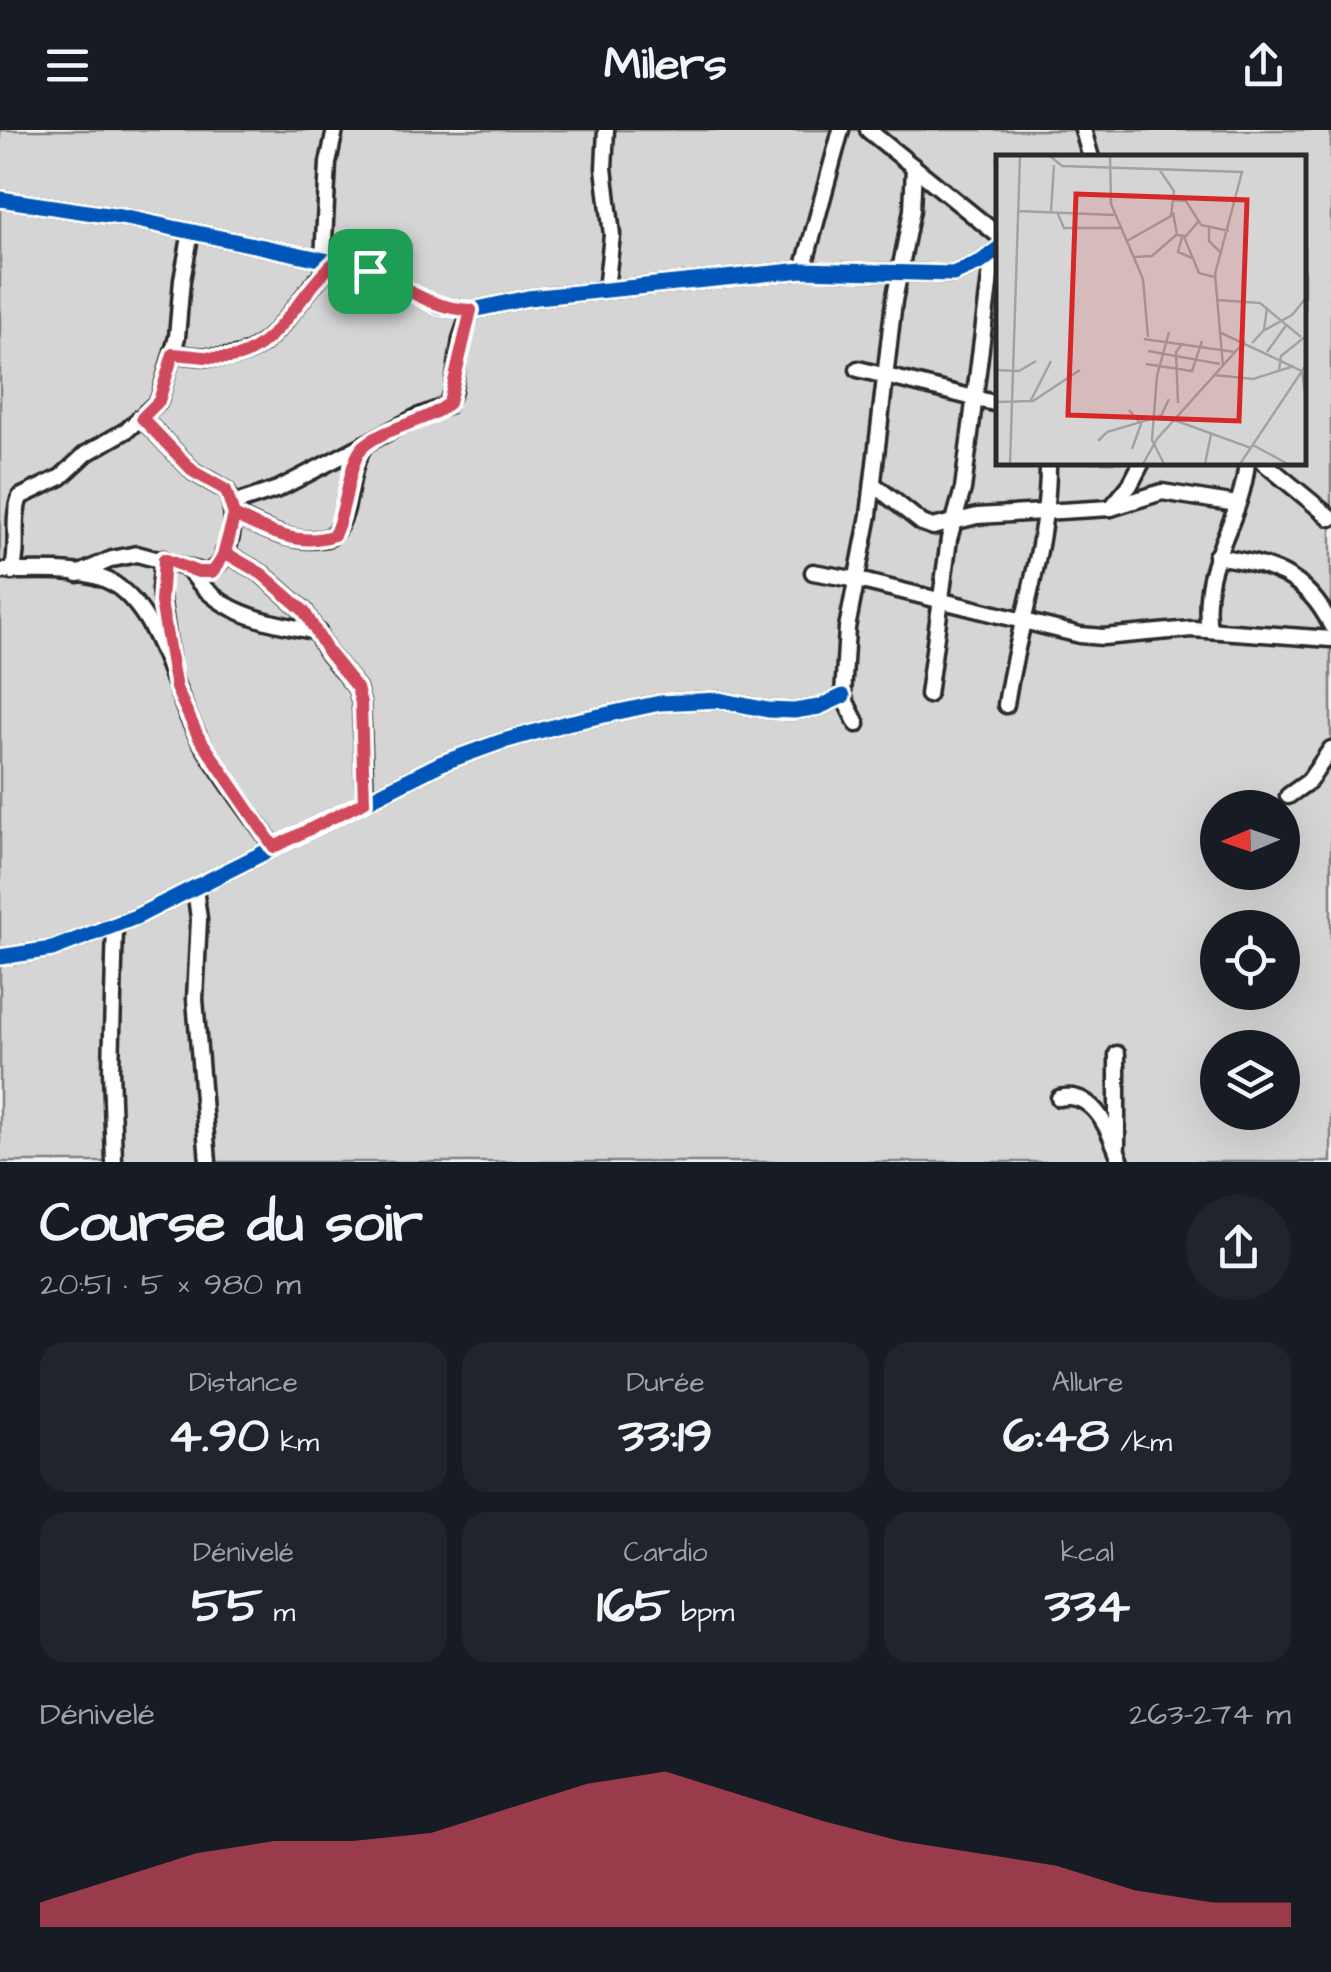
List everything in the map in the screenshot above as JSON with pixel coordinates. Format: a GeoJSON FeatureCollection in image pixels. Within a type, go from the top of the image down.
{"type":"FeatureCollection","features":[{"type":"Feature","properties":{"kind":"street"},"geometry":{"type":"LineString","coordinates":[[173,354],[229,358],[252,350],[279,327],[329,261],[328,164],[336,130]]}},
{"type":"Feature","properties":{"kind":"street"},"geometry":{"type":"LineString","coordinates":[[606,130],[604,168],[612,235],[606,290]]}},
{"type":"Feature","properties":{"kind":"street"},"geometry":{"type":"LineString","coordinates":[[803,270],[841,130]]}},
{"type":"Feature","properties":{"kind":"street"},"geometry":{"type":"LineString","coordinates":[[868,130],[996,233]]}},
{"type":"Feature","properties":{"kind":"street"},"geometry":{"type":"LineString","coordinates":[[1082,130],[1090,155]]}},
{"type":"Feature","properties":{"kind":"street"},"geometry":{"type":"LineString","coordinates":[[858,724],[844,696],[847,628],[874,484],[899,274],[912,210],[914,167]]}},
{"type":"Feature","properties":{"kind":"street"},"geometry":{"type":"LineString","coordinates":[[0,199],[126,218],[329,261],[370,271],[439,307],[471,310],[528,298],[803,270],[952,274],[996,252]]}},
{"type":"Feature","properties":{"kind":"street"},"geometry":{"type":"LineString","coordinates":[[191,232],[173,354],[159,401],[114,440],[86,453],[61,478],[20,497],[16,514],[18,546],[6,572],[78,574],[110,582],[142,612],[198,736],[274,847]]}},
{"type":"Feature","properties":{"kind":"street"},"geometry":{"type":"LineString","coordinates":[[928,695],[940,602],[963,489],[983,317],[996,252]]}},
{"type":"Feature","properties":{"kind":"street"},"geometry":{"type":"LineString","coordinates":[[234,509],[449,403],[471,310]]}},
{"type":"Feature","properties":{"kind":"street"},"geometry":{"type":"LineString","coordinates":[[983,317],[996,323]]}},
{"type":"Feature","properties":{"kind":"street"},"geometry":{"type":"LineString","coordinates":[[858,369],[996,404]]}},
{"type":"Feature","properties":{"kind":"street"},"geometry":{"type":"LineString","coordinates":[[78,574],[127,556],[164,559],[212,572],[224,552],[234,509],[226,490],[194,472],[142,418]]}},
{"type":"Feature","properties":{"kind":"street"},"geometry":{"type":"LineString","coordinates":[[234,509],[296,539],[330,537],[339,525],[352,466],[364,446]]}},
{"type":"Feature","properties":{"kind":"street"},"geometry":{"type":"LineString","coordinates":[[1006,705],[1045,512],[1048,465]]}},
{"type":"Feature","properties":{"kind":"street"},"geometry":{"type":"LineString","coordinates":[[1110,508],[1130,485],[1140,465]]}},
{"type":"Feature","properties":{"kind":"street"},"geometry":{"type":"LineString","coordinates":[[1209,630],[1208,578],[1237,504],[1245,465]]}},
{"type":"Feature","properties":{"kind":"street"},"geometry":{"type":"LineString","coordinates":[[1267,465],[1331,518]]}},
{"type":"Feature","properties":{"kind":"street"},"geometry":{"type":"LineString","coordinates":[[874,484],[932,527],[977,516],[1110,508],[1162,492],[1237,504]]}},
{"type":"Feature","properties":{"kind":"street"},"geometry":{"type":"LineString","coordinates":[[224,552],[262,574],[304,611],[360,696],[364,802]]}},
{"type":"Feature","properties":{"kind":"street"},"geometry":{"type":"LineString","coordinates":[[1216,556],[1266,566],[1297,581],[1320,604],[1331,625]]}},
{"type":"Feature","properties":{"kind":"street"},"geometry":{"type":"LineString","coordinates":[[164,559],[161,602],[173,678]]}},
{"type":"Feature","properties":{"kind":"street"},"geometry":{"type":"LineString","coordinates":[[190,569],[209,596],[230,609],[318,632]]}},
{"type":"Feature","properties":{"kind":"street"},"geometry":{"type":"LineString","coordinates":[[813,572],[1063,633],[1103,637],[1209,630],[1331,639]]}},
{"type":"Feature","properties":{"kind":"street"},"geometry":{"type":"LineString","coordinates":[[0,958],[52,949],[115,926],[466,753],[608,714],[703,699],[794,711],[818,707],[844,696]]}},
{"type":"Feature","properties":{"kind":"street"},"geometry":{"type":"LineString","coordinates":[[1296,790],[1309,781],[1331,749]]}},
{"type":"Feature","properties":{"kind":"street"},"geometry":{"type":"LineString","coordinates":[[195,888],[195,999],[208,1162]]}},
{"type":"Feature","properties":{"kind":"street"},"geometry":{"type":"LineString","coordinates":[[114,1162],[111,1069],[115,926]]}},
{"type":"Feature","properties":{"kind":"street"},"geometry":{"type":"LineString","coordinates":[[1117,1054],[1119,1157]]}},
{"type":"Feature","properties":{"kind":"street"},"geometry":{"type":"LineString","coordinates":[[1059,1098],[1076,1096],[1089,1103],[1119,1157]]}},
{"type":"Feature","properties":{"kind":"shaded area"},"geometry":{"type":"Polygon","coordinates":[[[0,130],[1331,130],[1331,1162],[0,1162],[0,130]]]}},
{"type":"Feature","properties":{"kind":"cycle path"},"geometry":{"type":"LineString","coordinates":[[0,199],[127,218],[343,264],[370,271],[439,307],[473,310],[528,298],[803,270],[953,274],[996,251]]}},
{"type":"Feature","properties":{"kind":"cycle path"},"geometry":{"type":"LineString","coordinates":[[0,957],[52,949],[136,917],[442,763],[500,742],[660,703],[719,700],[794,711],[819,707],[843,696]]}},
{"type":"Feature","properties":{"kind":"route"},"geometry":{"type":"LineString","coordinates":[[370,271],[335,262],[312,284],[279,327],[252,350],[229,358],[173,354],[162,395],[154,409],[142,418],[194,472],[226,490],[234,515],[224,552],[262,574],[304,611],[360,696],[364,802],[274,847],[198,736],[176,688],[162,612],[160,577],[164,559],[198,572],[212,572],[220,564],[224,552],[227,546],[234,515],[296,539],[320,540],[334,535],[352,466],[364,446],[449,403],[471,310],[451,310],[428,303],[370,271]]}}]}
